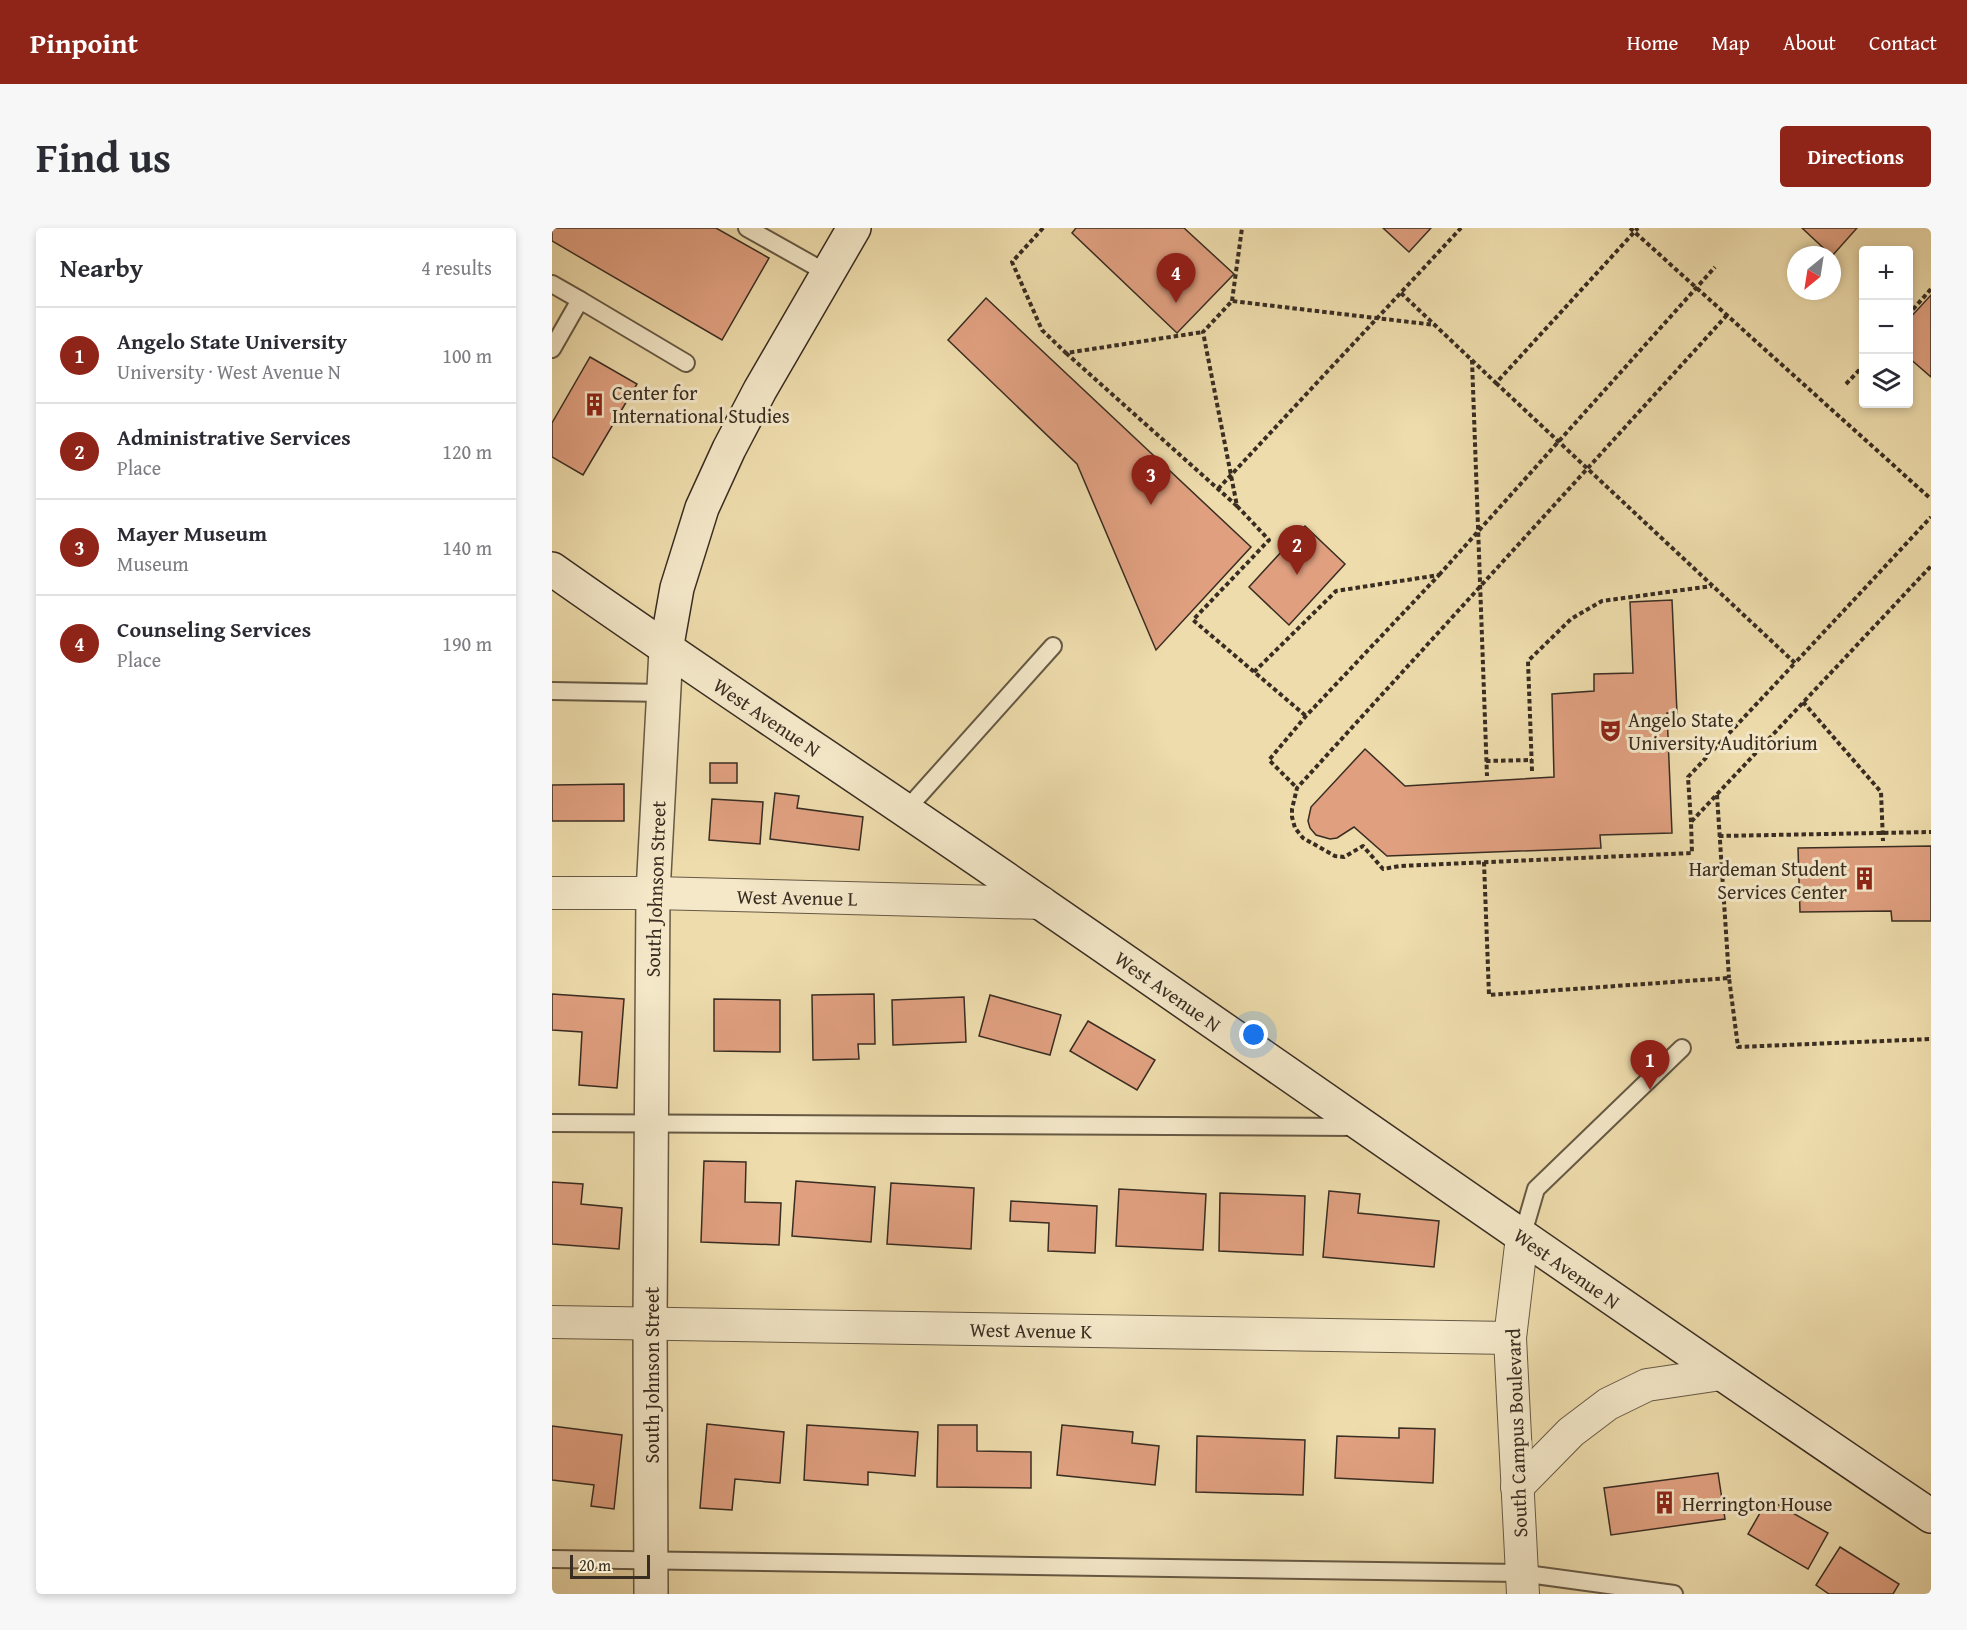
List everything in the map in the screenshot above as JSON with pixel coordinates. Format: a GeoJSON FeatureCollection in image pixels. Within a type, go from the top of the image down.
{"type":"FeatureCollection","features":[{"type":"Feature","properties":{"kind":"main road","name":"South Johnson Street"},"geometry":{"type":"LineString","coordinates":[[651,1594],[653,893],[666,650],[677,588],[702,508],[729,448],[760,390],[854,228]]}},
{"type":"Feature","properties":{"kind":"main road","name":"West Avenue N"},"geometry":{"type":"LineString","coordinates":[[552,569],[666,650],[1042,903],[1721,1374],[1931,1516]]}},
{"type":"Feature","properties":{"kind":"street","name":"West Avenue L"},"geometry":{"type":"LineString","coordinates":[[552,893],[653,893],[1042,903]]}},
{"type":"Feature","properties":{"kind":"street","name":"South Campus Boulevard"},"geometry":{"type":"LineString","coordinates":[[1521,1236],[1510,1338],[1522,1583]]}},
{"type":"Feature","properties":{"kind":"street","name":"West Avenue K"},"geometry":{"type":"LineString","coordinates":[[552,1322],[1510,1338]]}},
{"type":"Feature","properties":{"kind":"street"},"geometry":{"type":"LineString","coordinates":[[1517,1487],[1571,1432],[1608,1404],[1647,1385],[1721,1374]]}},
{"type":"Feature","properties":{"kind":"lane"},"geometry":{"type":"LineString","coordinates":[[747,228],[828,273]]}},
{"type":"Feature","properties":{"kind":"lane"},"geometry":{"type":"LineString","coordinates":[[552,284],[686,363]]}},
{"type":"Feature","properties":{"kind":"lane"},"geometry":{"type":"LineString","coordinates":[[552,349],[580,300]]}},
{"type":"Feature","properties":{"kind":"lane"},"geometry":{"type":"LineString","coordinates":[[906,810],[1053,646]]}},
{"type":"Feature","properties":{"kind":"lane"},"geometry":{"type":"LineString","coordinates":[[552,691],[663,693]]}},
{"type":"Feature","properties":{"kind":"lane"},"geometry":{"type":"LineString","coordinates":[[1521,1236],[1536,1189],[1682,1048]]}},
{"type":"Feature","properties":{"kind":"lane"},"geometry":{"type":"LineString","coordinates":[[552,1123],[1364,1127]]}},
{"type":"Feature","properties":{"kind":"lane"},"geometry":{"type":"LineString","coordinates":[[552,1559],[1522,1583],[1674,1594]]}},
{"type":"Feature","properties":{"kind":"path"},"geometry":{"type":"LineString","coordinates":[[1043,228],[1012,262],[1042,330],[1237,506],[1269,540],[1193,620],[1306,716]]}},
{"type":"Feature","properties":{"kind":"path"},"geometry":{"type":"LineString","coordinates":[[1066,353],[1203,332],[1232,301],[1242,228]]}},
{"type":"Feature","properties":{"kind":"path"},"geometry":{"type":"LineString","coordinates":[[1218,489],[1461,228]]}},
{"type":"Feature","properties":{"kind":"path"},"geometry":{"type":"LineString","coordinates":[[1630,228],[1636,230],[1696,288],[1931,499]]}},
{"type":"Feature","properties":{"kind":"path"},"geometry":{"type":"LineString","coordinates":[[1496,383],[1636,230]]}},
{"type":"Feature","properties":{"kind":"path"},"geometry":{"type":"LineString","coordinates":[[1297,788],[1269,760],[1306,716],[1439,575],[1715,267]]}},
{"type":"Feature","properties":{"kind":"path"},"geometry":{"type":"LineString","coordinates":[[1913,309],[1931,289]]}},
{"type":"Feature","properties":{"kind":"path"},"geometry":{"type":"LineString","coordinates":[[1401,293],[1795,663]]}},
{"type":"Feature","properties":{"kind":"path"},"geometry":{"type":"LineString","coordinates":[[1232,301],[1435,325]]}},
{"type":"Feature","properties":{"kind":"path"},"geometry":{"type":"LineString","coordinates":[[1727,315],[1297,788],[1292,809],[1295,828],[1303,838],[1335,856],[1344,856],[1363,846],[1383,869],[1400,866],[1692,853],[1688,777],[1931,517]]}},
{"type":"Feature","properties":{"kind":"path"},"geometry":{"type":"LineString","coordinates":[[1203,332],[1237,506]]}},
{"type":"Feature","properties":{"kind":"path"},"geometry":{"type":"LineString","coordinates":[[1472,360],[1487,776]]}},
{"type":"Feature","properties":{"kind":"path"},"geometry":{"type":"LineString","coordinates":[[1846,384],[1859,369]]}},
{"type":"Feature","properties":{"kind":"path"},"geometry":{"type":"LineString","coordinates":[[1691,822],[1931,566]]}},
{"type":"Feature","properties":{"kind":"path"},"geometry":{"type":"LineString","coordinates":[[1254,672],[1336,591],[1439,575]]}},
{"type":"Feature","properties":{"kind":"path"},"geometry":{"type":"LineString","coordinates":[[1532,771],[1528,661],[1571,619],[1602,601],[1712,586]]}},
{"type":"Feature","properties":{"kind":"path"},"geometry":{"type":"LineString","coordinates":[[1803,702],[1881,792],[1883,841]]}},
{"type":"Feature","properties":{"kind":"path"},"geometry":{"type":"LineString","coordinates":[[1486,761],[1532,760]]}},
{"type":"Feature","properties":{"kind":"path"},"geometry":{"type":"LineString","coordinates":[[1717,795],[1729,978],[1738,1047],[1931,1039]]}},
{"type":"Feature","properties":{"kind":"path"},"geometry":{"type":"LineString","coordinates":[[1719,836],[1931,831]]}},
{"type":"Feature","properties":{"kind":"path"},"geometry":{"type":"LineString","coordinates":[[1484,862],[1490,995],[1729,978]]}},
{"type":"Feature","properties":{"kind":"building"},"geometry":{"type":"Polygon","coordinates":[[[552,228],[716,228],[769,258],[722,340],[552,241],[552,228]]]}},
{"type":"Feature","properties":{"kind":"building"},"geometry":{"type":"Polygon","coordinates":[[[1076,228],[1184,228],[1234,274],[1177,333],[1072,233],[1076,228]]]}},
{"type":"Feature","properties":{"kind":"building"},"geometry":{"type":"Polygon","coordinates":[[[1383,228],[1431,228],[1409,252],[1383,228]]]}},
{"type":"Feature","properties":{"kind":"building"},"geometry":{"type":"Polygon","coordinates":[[[1802,228],[1857,228],[1841,246],[1821,246],[1802,228]]]}},
{"type":"Feature","properties":{"kind":"building"},"geometry":{"type":"Polygon","coordinates":[[[1931,295],[1931,377],[1913,361],[1913,315],[1931,295]]]}},
{"type":"Feature","properties":{"kind":"building"},"geometry":{"type":"Polygon","coordinates":[[[986,298],[1251,547],[1156,650],[1077,464],[948,340],[986,298]]]}},
{"type":"Feature","properties":{"kind":"building","name":"Center for International Studies"},"geometry":{"type":"Polygon","coordinates":[[[590,357],[637,384],[583,475],[552,457],[552,423],[590,357]]]}},
{"type":"Feature","properties":{"kind":"building"},"geometry":{"type":"Polygon","coordinates":[[[1305,526],[1345,564],[1289,625],[1249,587],[1305,526]]]}},
{"type":"Feature","properties":{"kind":"building","name":"Angelo State University Auditorium"},"geometry":{"type":"Polygon","coordinates":[[[1672,600],[1677,713],[1667,713],[1672,833],[1600,835],[1601,848],[1387,856],[1354,827],[1337,838],[1330,839],[1316,835],[1310,828],[1308,821],[1311,807],[1365,749],[1405,786],[1554,777],[1552,694],[1594,691],[1594,674],[1633,673],[1630,602],[1672,600]]]}},
{"type":"Feature","properties":{"kind":"building"},"geometry":{"type":"Polygon","coordinates":[[[710,763],[737,763],[737,783],[710,783],[710,763]]]}},
{"type":"Feature","properties":{"kind":"building"},"geometry":{"type":"Polygon","coordinates":[[[624,784],[624,821],[552,821],[552,785],[624,784]]]}},
{"type":"Feature","properties":{"kind":"building"},"geometry":{"type":"Polygon","coordinates":[[[775,793],[799,796],[797,808],[863,817],[859,850],[770,839],[775,793]]]}},
{"type":"Feature","properties":{"kind":"building"},"geometry":{"type":"Polygon","coordinates":[[[712,799],[763,802],[760,844],[709,840],[712,799]]]}},
{"type":"Feature","properties":{"kind":"building","name":"Hardeman Student Services Center"},"geometry":{"type":"Polygon","coordinates":[[[1931,846],[1931,921],[1892,921],[1891,911],[1800,912],[1798,848],[1931,846]]]}},
{"type":"Feature","properties":{"kind":"building"},"geometry":{"type":"Polygon","coordinates":[[[552,994],[624,999],[617,1088],[579,1085],[582,1032],[552,1030],[552,994]]]}},
{"type":"Feature","properties":{"kind":"building"},"geometry":{"type":"Polygon","coordinates":[[[874,994],[875,1044],[858,1044],[859,1059],[813,1060],[812,995],[874,994]]]}},
{"type":"Feature","properties":{"kind":"building"},"geometry":{"type":"Polygon","coordinates":[[[990,995],[1061,1015],[1050,1055],[979,1036],[990,995]]]}},
{"type":"Feature","properties":{"kind":"building"},"geometry":{"type":"Polygon","coordinates":[[[964,997],[966,1042],[893,1045],[892,1000],[964,997]]]}},
{"type":"Feature","properties":{"kind":"building"},"geometry":{"type":"Polygon","coordinates":[[[714,999],[780,1000],[780,1052],[714,1051],[714,999]]]}},
{"type":"Feature","properties":{"kind":"building"},"geometry":{"type":"Polygon","coordinates":[[[1088,1021],[1155,1060],[1137,1090],[1070,1051],[1088,1021]]]}},
{"type":"Feature","properties":{"kind":"building"},"geometry":{"type":"Polygon","coordinates":[[[704,1161],[746,1162],[745,1202],[781,1203],[779,1245],[701,1242],[704,1161]]]}},
{"type":"Feature","properties":{"kind":"building"},"geometry":{"type":"Polygon","coordinates":[[[796,1181],[875,1187],[871,1242],[792,1236],[796,1181]]]}},
{"type":"Feature","properties":{"kind":"building"},"geometry":{"type":"Polygon","coordinates":[[[552,1182],[583,1184],[581,1204],[622,1208],[619,1249],[552,1244],[552,1182]]]}},
{"type":"Feature","properties":{"kind":"building"},"geometry":{"type":"Polygon","coordinates":[[[891,1183],[974,1188],[971,1249],[887,1244],[891,1183]]]}},
{"type":"Feature","properties":{"kind":"building"},"geometry":{"type":"Polygon","coordinates":[[[1119,1189],[1206,1194],[1203,1250],[1116,1246],[1119,1189]]]}},
{"type":"Feature","properties":{"kind":"building"},"geometry":{"type":"Polygon","coordinates":[[[1329,1191],[1360,1194],[1358,1213],[1439,1221],[1434,1267],[1323,1257],[1329,1191]]]}},
{"type":"Feature","properties":{"kind":"building"},"geometry":{"type":"Polygon","coordinates":[[[1220,1193],[1305,1196],[1303,1255],[1219,1251],[1220,1193]]]}},
{"type":"Feature","properties":{"kind":"building"},"geometry":{"type":"Polygon","coordinates":[[[1011,1201],[1097,1206],[1095,1253],[1048,1251],[1049,1223],[1010,1221],[1011,1201]]]}},
{"type":"Feature","properties":{"kind":"building"},"geometry":{"type":"Polygon","coordinates":[[[707,1424],[784,1432],[780,1483],[735,1479],[732,1510],[700,1508],[707,1424]]]}},
{"type":"Feature","properties":{"kind":"building"},"geometry":{"type":"Polygon","coordinates":[[[807,1425],[918,1432],[915,1476],[868,1472],[868,1485],[804,1480],[807,1425]]]}},
{"type":"Feature","properties":{"kind":"building"},"geometry":{"type":"Polygon","coordinates":[[[938,1425],[977,1425],[977,1451],[1031,1452],[1031,1488],[937,1487],[938,1425]]]}},
{"type":"Feature","properties":{"kind":"building"},"geometry":{"type":"Polygon","coordinates":[[[1062,1425],[1133,1432],[1132,1443],[1159,1446],[1155,1485],[1057,1475],[1062,1425]]]}},
{"type":"Feature","properties":{"kind":"building"},"geometry":{"type":"Polygon","coordinates":[[[552,1426],[622,1435],[614,1509],[591,1506],[594,1485],[552,1480],[552,1426]]]}},
{"type":"Feature","properties":{"kind":"building"},"geometry":{"type":"Polygon","coordinates":[[[1399,1428],[1435,1429],[1433,1483],[1335,1478],[1337,1436],[1399,1438],[1399,1428]]]}},
{"type":"Feature","properties":{"kind":"building"},"geometry":{"type":"Polygon","coordinates":[[[1197,1436],[1305,1440],[1303,1495],[1196,1492],[1197,1436]]]}},
{"type":"Feature","properties":{"kind":"building","name":"Herrington House"},"geometry":{"type":"Polygon","coordinates":[[[1718,1473],[1725,1519],[1611,1535],[1604,1488],[1718,1473]]]}},
{"type":"Feature","properties":{"kind":"building"},"geometry":{"type":"Polygon","coordinates":[[[1768,1499],[1828,1533],[1808,1569],[1748,1534],[1768,1499]]]}},
{"type":"Feature","properties":{"kind":"building"},"geometry":{"type":"Polygon","coordinates":[[[1840,1547],[1899,1584],[1893,1594],[1829,1594],[1816,1585],[1840,1547]]]}},
{"type":"Feature","properties":{"kind":"place","name":"Counseling Services"},"geometry":{"type":"Point","coordinates":[1176,303]}},
{"type":"Feature","properties":{"kind":"place","name":"Center for International Studies"},"geometry":{"type":"Point","coordinates":[594,404]}},
{"type":"Feature","properties":{"kind":"place","name":"Mayer Museum"},"geometry":{"type":"Point","coordinates":[1151,505]}},
{"type":"Feature","properties":{"kind":"place","name":"Administrative Services"},"geometry":{"type":"Point","coordinates":[1297,575]}},
{"type":"Feature","properties":{"kind":"place","name":"Angelo State University Auditorium"},"geometry":{"type":"Point","coordinates":[1610,731]}},
{"type":"Feature","properties":{"kind":"place","name":"Hardeman Student Services Center"},"geometry":{"type":"Point","coordinates":[1865,879]}},
{"type":"Feature","properties":{"kind":"place","name":"Angelo State University"},"geometry":{"type":"Point","coordinates":[1650,1090]}},
{"type":"Feature","properties":{"kind":"place","name":"Herrington House"},"geometry":{"type":"Point","coordinates":[1664,1503]}}]}
